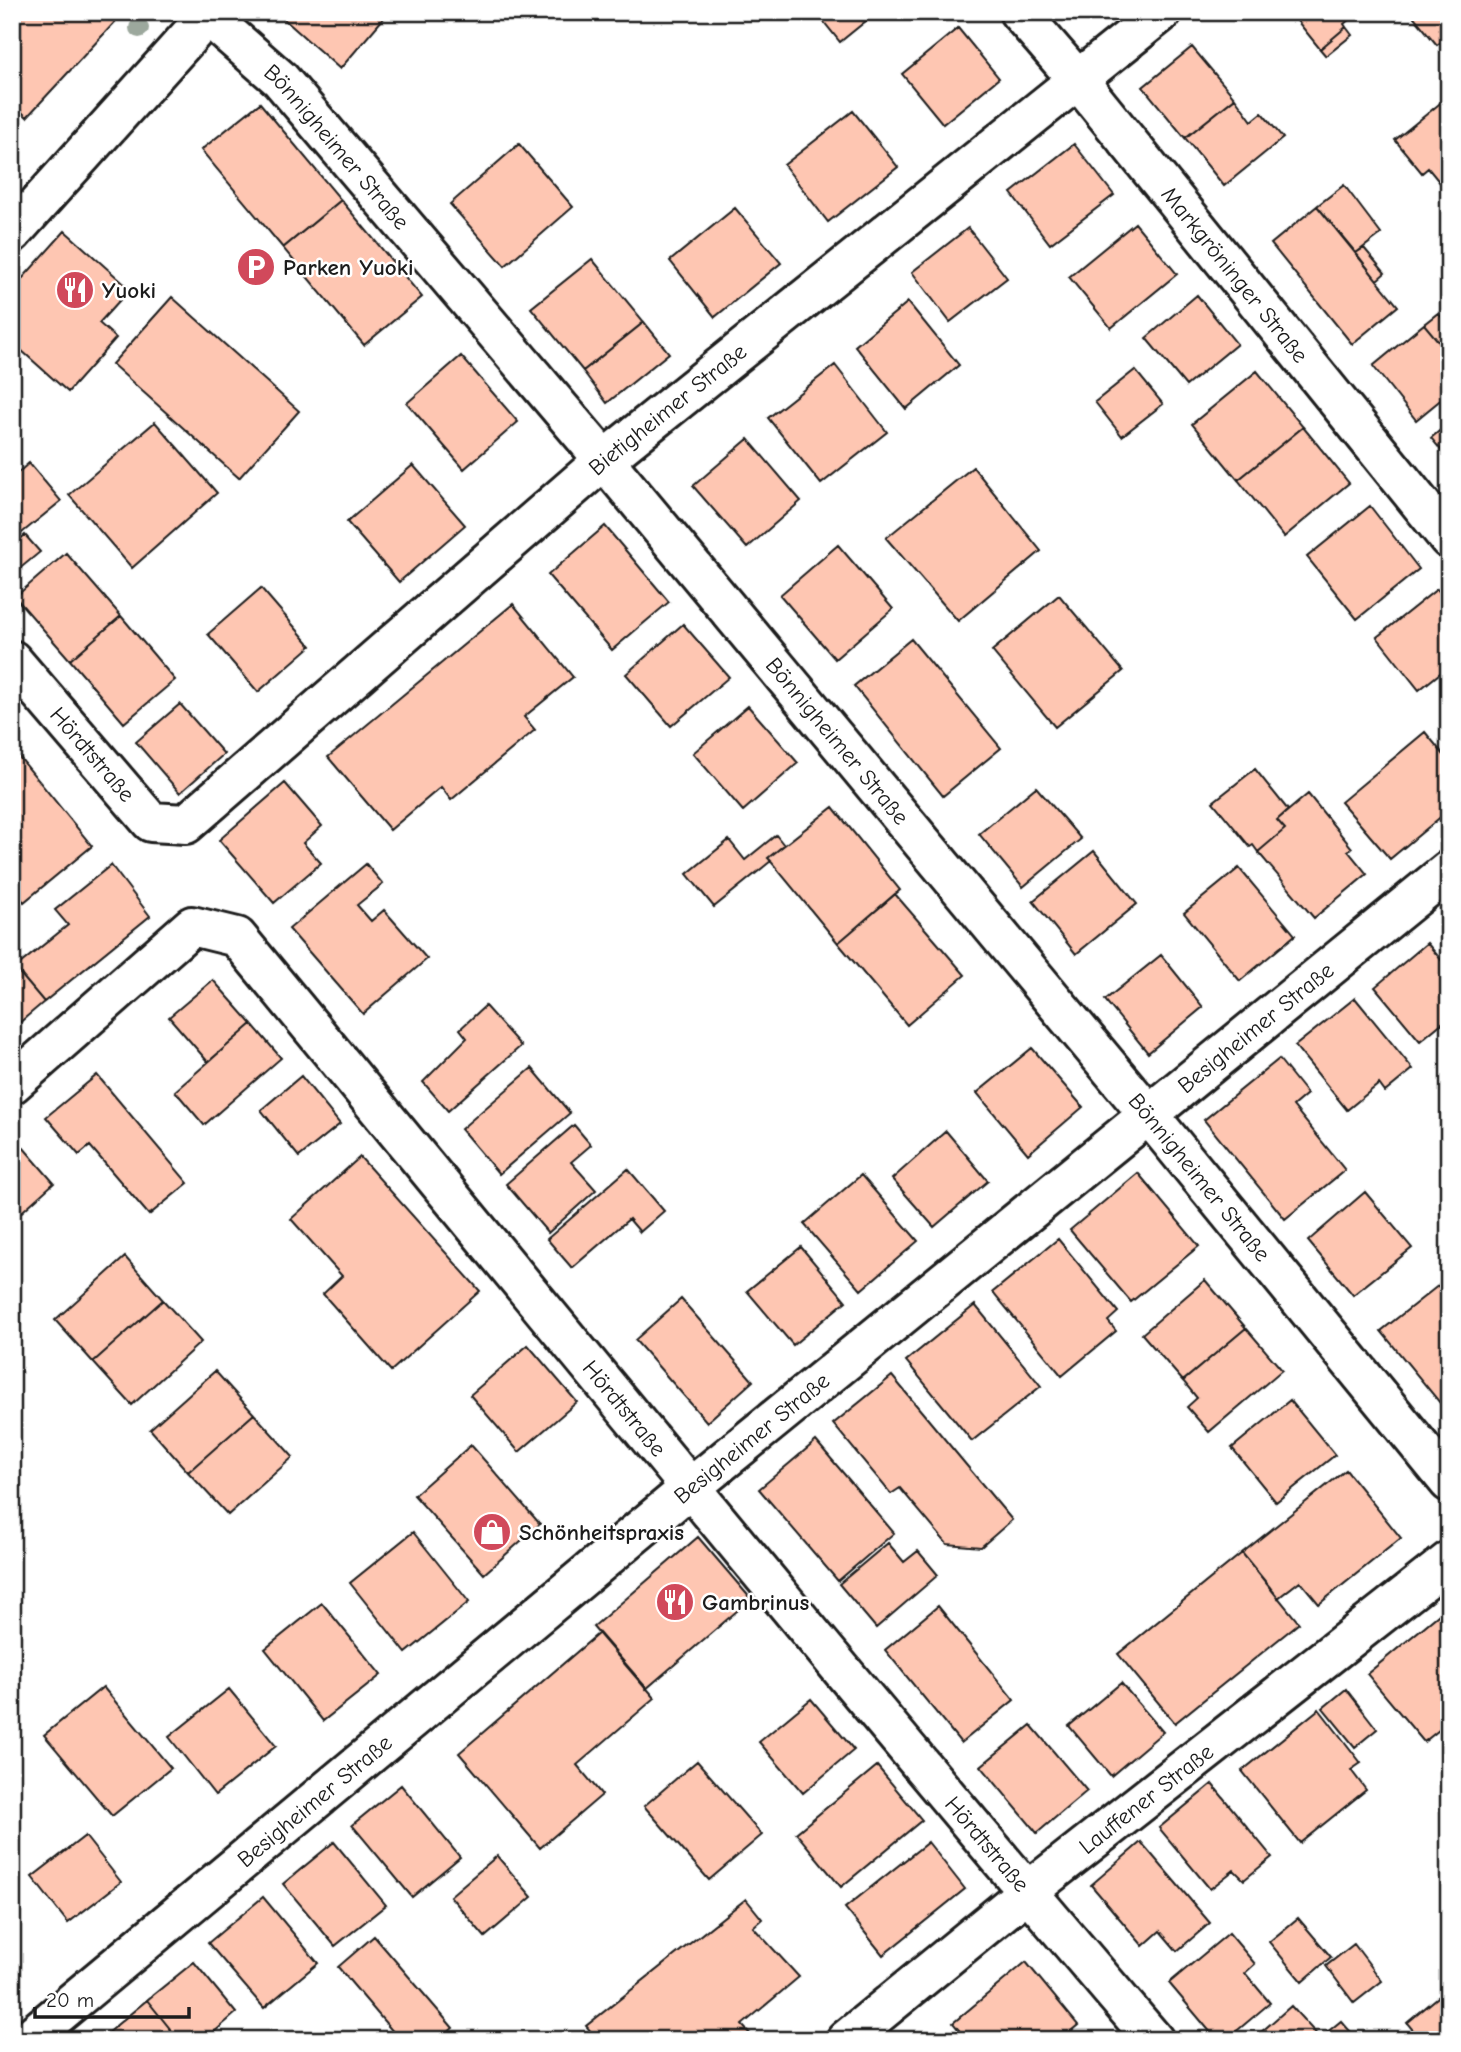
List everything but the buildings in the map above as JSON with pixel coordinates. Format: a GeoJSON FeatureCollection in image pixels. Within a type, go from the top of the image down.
{"type":"FeatureCollection","features":[{"type":"Feature","properties":{"kind":"street","name":"Markgröninger Straße"},"geometry":{"type":"LineString","coordinates":[[1019,12],[1078,80],[1449,539]]}},
{"type":"Feature","properties":{"kind":"street","name":"Bietigheimer Straße"},"geometry":{"type":"LineString","coordinates":[[186,824],[604,460],[1162,12]]}},
{"type":"Feature","properties":{"kind":"street"},"geometry":{"type":"LineString","coordinates":[[12,233],[209,14]]}},
{"type":"Feature","properties":{"kind":"street","name":"Bönnigheimer Straße"},"geometry":{"type":"LineString","coordinates":[[209,14],[280,79],[604,460],[1149,1115],[1449,1482]]}},
{"type":"Feature","properties":{"kind":"street","name":"Hördtstraße"},"geometry":{"type":"LineString","coordinates":[[12,660],[151,822],[186,824]]}},
{"type":"Feature","properties":{"kind":"street","name":"Besigheimer Straße"},"geometry":{"type":"LineString","coordinates":[[27,2040],[690,1488],[1449,870]]}},
{"type":"Feature","properties":{"kind":"street","name":"Hördtstraße"},"geometry":{"type":"LineString","coordinates":[[12,1084],[192,926],[237,937],[690,1488],[1154,2040]]}},
{"type":"Feature","properties":{"kind":"street","name":"Lauffener Straße"},"geometry":{"type":"LineString","coordinates":[[846,2040],[1027,1892],[1449,1561]]}},
{"type":"Feature","properties":{"kind":"place","name":"Parken Yuoki"},"geometry":{"type":"Point","coordinates":[256,267]}},
{"type":"Feature","properties":{"kind":"place","name":"Yuoki"},"geometry":{"type":"Point","coordinates":[75,290]}},
{"type":"Feature","properties":{"kind":"place","name":"Schönheitspraxis"},"geometry":{"type":"Point","coordinates":[492,1532]}},
{"type":"Feature","properties":{"kind":"place","name":"Gambrinus"},"geometry":{"type":"Point","coordinates":[675,1602]}}]}
